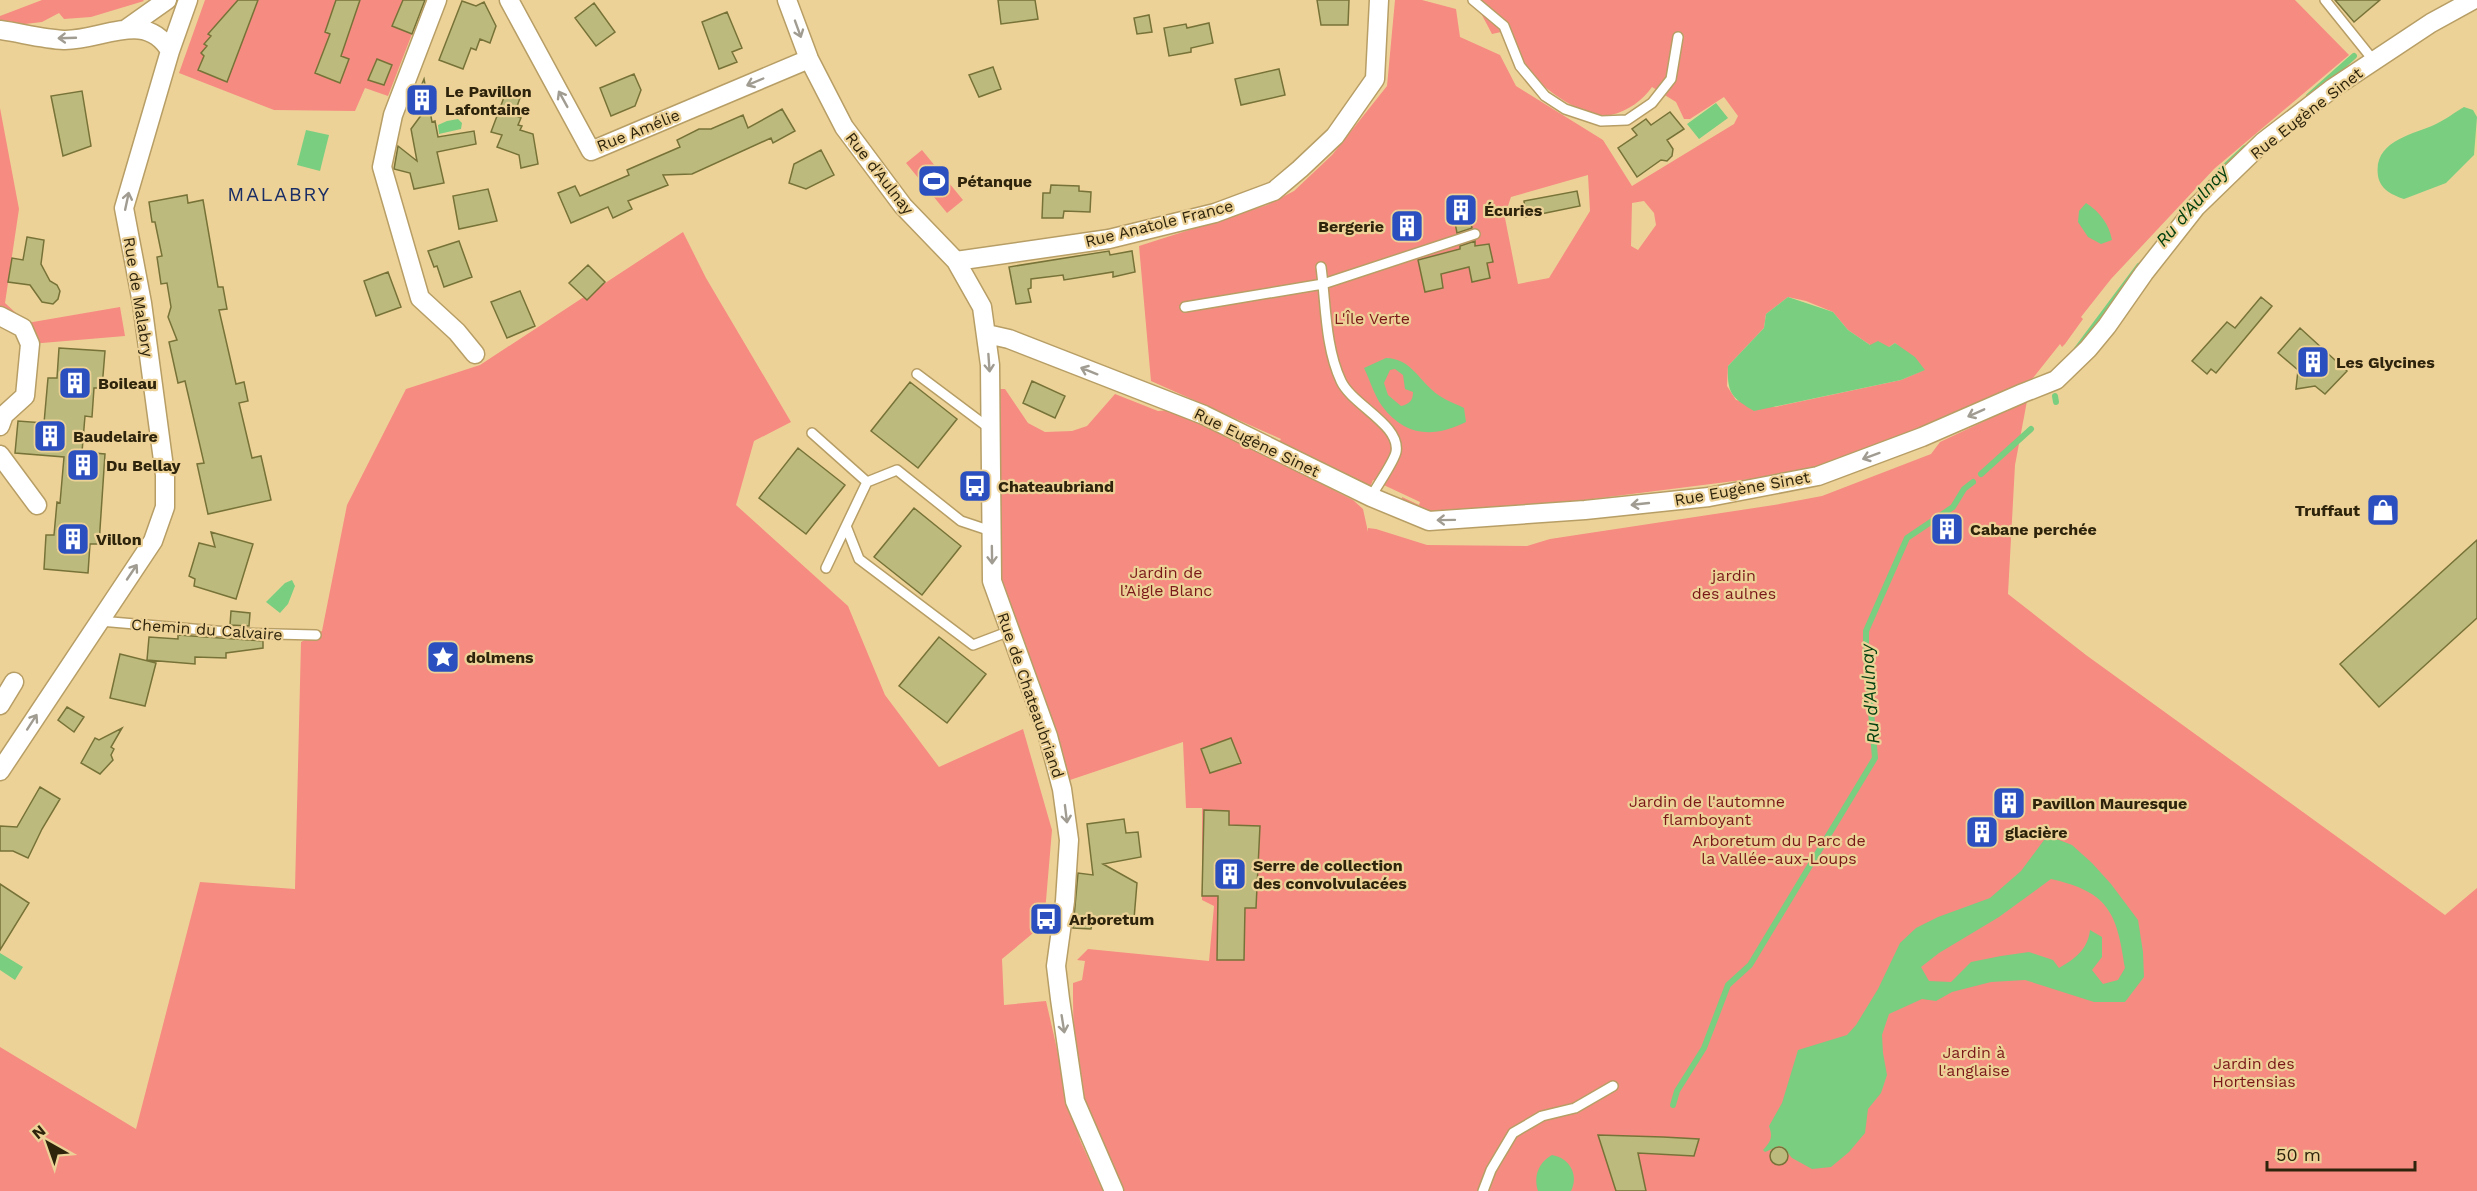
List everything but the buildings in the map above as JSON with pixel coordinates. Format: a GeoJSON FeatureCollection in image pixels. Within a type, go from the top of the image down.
{"type":"FeatureCollection","features":[{"type":"Feature","properties":{"kind":"street"},"geometry":{"type":"LineString","coordinates":[[124,30],[167,0]]}},
{"type":"Feature","properties":{"kind":"street","name":"Rue de Malabry"},"geometry":{"type":"LineString","coordinates":[[1,765],[153,541],[165,507],[165,475],[147,335],[124,208],[170,51],[188,0]]}},
{"type":"Feature","properties":{"kind":"street"},"geometry":{"type":"LineString","coordinates":[[437,0],[393,115],[382,167],[420,298],[457,332],[475,354]]}},
{"type":"Feature","properties":{"kind":"street","name":"Rue Amélie"},"geometry":{"type":"LineString","coordinates":[[509,0],[591,151],[809,59]]}},
{"type":"Feature","properties":{"kind":"street","name":"Rue d'Aulnay"},"geometry":{"type":"LineString","coordinates":[[787,0],[809,59],[850,135],[903,206],[956,261],[982,307],[987,334]]}},
{"type":"Feature","properties":{"kind":"street","name":"Rue Anatole France"},"geometry":{"type":"LineString","coordinates":[[956,261],[1108,239],[1215,213],[1274,191],[1335,136],[1375,79],[1379,0]]}},
{"type":"Feature","properties":{"kind":"street","name":"Rue Eugène Sinet"},"geometry":{"type":"LineString","coordinates":[[987,334],[1009,339],[1204,415],[1371,497],[1429,521],[1574,511],[1709,496],[1818,476],[1922,437],[2056,380],[2088,349],[2145,271],[2196,207],[2263,142],[2333,88],[2431,23],[2473,0]]}},
{"type":"Feature","properties":{"kind":"street"},"geometry":{"type":"LineString","coordinates":[[0,30],[65,40],[124,30],[152,32],[165,43],[170,51]]}},
{"type":"Feature","properties":{"kind":"street"},"geometry":{"type":"LineString","coordinates":[[0,316],[23,328],[30,344],[25,396],[4,416],[0,426]]}},
{"type":"Feature","properties":{"kind":"street","name":"Rue de Chateaubriand"},"geometry":{"type":"LineString","coordinates":[[987,334],[990,365],[992,581],[1048,736],[1062,789],[1069,840],[1066,890],[1056,966],[1060,999],[1075,1101],[1114,1191]]}},
{"type":"Feature","properties":{"kind":"street"},"geometry":{"type":"LineString","coordinates":[[0,455],[37,505]]}},
{"type":"Feature","properties":{"kind":"street"},"geometry":{"type":"LineString","coordinates":[[0,705],[14,682]]}},
{"type":"Feature","properties":{"kind":"lane"},"geometry":{"type":"LineString","coordinates":[[1473,0],[1504,26],[1520,66],[1545,96],[1565,109],[1602,121],[1627,120],[1652,104],[1671,79],[1678,37]]}},
{"type":"Feature","properties":{"kind":"lane"},"geometry":{"type":"LineString","coordinates":[[2325,0],[2374,61]]}},
{"type":"Feature","properties":{"kind":"lane"},"geometry":{"type":"LineString","coordinates":[[1185,307],[1323,284],[1475,234]]}},
{"type":"Feature","properties":{"kind":"lane"},"geometry":{"type":"LineString","coordinates":[[1321,267],[1335,365],[1342,384],[1361,406],[1392,434],[1396,452],[1371,497]]}},
{"type":"Feature","properties":{"kind":"lane"},"geometry":{"type":"LineString","coordinates":[[917,374],[991,429]]}},
{"type":"Feature","properties":{"kind":"lane"},"geometry":{"type":"LineString","coordinates":[[812,433],[867,482]]}},
{"type":"Feature","properties":{"kind":"lane"},"geometry":{"type":"LineString","coordinates":[[826,568],[867,482],[897,471],[961,521],[991,531]]}},
{"type":"Feature","properties":{"kind":"lane"},"geometry":{"type":"LineString","coordinates":[[846,526],[859,559],[973,645],[1010,631]]}},
{"type":"Feature","properties":{"kind":"lane","name":"Chemin du Calvaire"},"geometry":{"type":"LineString","coordinates":[[99,621],[239,633],[316,635]]}},
{"type":"Feature","properties":{"kind":"lane"},"geometry":{"type":"LineString","coordinates":[[1483,1191],[1491,1170],[1513,1133],[1542,1116],[1575,1108],[1612,1086]]}},
{"type":"Feature","properties":{"kind":"green space"},"geometry":{"type":"Polygon","coordinates":[[[42,0],[144,1],[91,17],[64,19],[59,13],[42,22],[0,27],[0,16],[42,0]]]}},
{"type":"Feature","properties":{"kind":"green space"},"geometry":{"type":"Polygon","coordinates":[[[205,0],[404,0],[422,7],[421,12],[401,4],[392,26],[412,34],[388,96],[365,88],[355,111],[274,110],[179,73],[205,0]]]}},
{"type":"Feature","properties":{"kind":"green space","name":"L'Île Verte"},"geometry":{"type":"Polygon","coordinates":[[[1395,0],[1422,0],[1456,9],[1460,37],[1500,55],[1516,86],[1603,140],[1632,186],[1734,124],[1738,116],[1724,97],[1690,119],[1684,119],[1676,102],[1652,87],[1634,104],[1611,115],[1591,113],[1580,109],[1539,82],[1522,59],[1510,30],[1492,34],[1474,0],[2295,0],[2349,55],[2214,169],[2111,279],[2081,317],[2083,319],[2065,344],[2062,347],[2060,344],[2029,383],[1813,471],[1537,506],[1429,516],[1403,504],[1402,497],[1419,505],[1420,502],[1373,480],[1368,492],[1277,445],[1281,439],[1151,381],[1139,246],[1267,205],[1294,191],[1332,155],[1387,86],[1395,0]],[[1588,175],[1511,197],[1504,213],[1518,284],[1549,278],[1590,211],[1588,175]],[[1644,201],[1632,203],[1631,246],[1638,250],[1656,225],[1654,213],[1644,201]],[[1788,297],[1766,314],[1764,328],[1728,366],[1727,386],[1736,400],[1775,407],[1901,380],[1924,370],[1895,343],[1889,347],[1870,345],[1848,330],[1833,312],[1806,301],[1788,297]]]}},
{"type":"Feature","properties":{"kind":"green space"},"geometry":{"type":"Polygon","coordinates":[[[0,108],[19,209],[5,303],[27,323],[120,307],[125,336],[30,344],[0,316],[0,108]]]}},
{"type":"Feature","properties":{"kind":"green space","name":"Pétanque"},"geometry":{"type":"Polygon","coordinates":[[[922,150],[963,200],[947,213],[906,163],[922,150]]]}},
{"type":"Feature","properties":{"kind":"green space"},"geometry":{"type":"Polygon","coordinates":[[[683,232],[706,278],[791,422],[754,441],[736,505],[848,606],[885,695],[939,767],[1023,729],[1052,830],[1044,924],[1002,959],[1004,1005],[1046,1001],[1080,1140],[1103,1191],[0,1191],[0,1047],[136,1129],[200,882],[295,889],[301,642],[322,631],[347,505],[406,389],[480,365],[683,232]]]}},
{"type":"Feature","properties":{"kind":"green space","name":"Arboretum du Parc de la Vallée-aux-Loups"},"geometry":{"type":"Polygon","coordinates":[[[999,389],[1005,389],[1028,423],[1045,432],[1072,431],[1087,426],[1115,394],[1158,411],[1170,410],[1236,440],[1353,500],[1363,509],[1368,532],[1368,528],[1376,529],[1427,545],[1527,546],[1550,539],[1822,496],[1931,454],[1940,442],[2027,401],[2015,465],[2008,594],[2086,655],[2445,915],[2477,888],[2477,1191],[1123,1191],[1092,1121],[1079,1080],[1074,1031],[1073,983],[1082,980],[1085,961],[1077,960],[1088,949],[1209,961],[1214,906],[1202,900],[1202,808],[1186,808],[1183,742],[1070,780],[1002,588],[999,389]]]}},
{"type":"Feature","properties":{"kind":"shaded area"},"geometry":{"type":"Polygon","coordinates":[[[1716,103],[1728,118],[1699,139],[1687,124],[1716,103]]]}},
{"type":"Feature","properties":{"kind":"shaded area"},"geometry":{"type":"Polygon","coordinates":[[[2464,107],[2473,110],[2477,117],[2474,155],[2446,183],[2404,199],[2384,188],[2379,181],[2378,164],[2388,147],[2464,107]]]}},
{"type":"Feature","properties":{"kind":"shaded area"},"geometry":{"type":"Polygon","coordinates":[[[458,119],[462,123],[461,129],[439,134],[438,125],[458,119]]]}},
{"type":"Feature","properties":{"kind":"shaded area"},"geometry":{"type":"Polygon","coordinates":[[[306,130],[329,135],[320,171],[297,165],[306,130]]]}},
{"type":"Feature","properties":{"kind":"shaded area"},"geometry":{"type":"Polygon","coordinates":[[[2086,203],[2103,219],[2112,240],[2101,244],[2088,237],[2078,222],[2079,211],[2086,203]]]}},
{"type":"Feature","properties":{"kind":"shaded area"},"geometry":{"type":"Polygon","coordinates":[[[1788,297],[1833,312],[1848,330],[1870,345],[1878,341],[1889,347],[1895,343],[1915,357],[1925,370],[1901,380],[1754,411],[1735,398],[1732,393],[1728,382],[1728,366],[1764,328],[1766,314],[1788,297]]]}},
{"type":"Feature","properties":{"kind":"shaded area"},"geometry":{"type":"Polygon","coordinates":[[[1386,358],[1401,361],[1439,395],[1464,408],[1466,422],[1443,431],[1431,432],[1421,432],[1400,424],[1379,402],[1364,368],[1386,358]],[[1395,369],[1390,370],[1384,383],[1388,395],[1401,406],[1409,403],[1413,395],[1413,392],[1405,389],[1403,375],[1395,369]]]}},
{"type":"Feature","properties":{"kind":"shaded area"},"geometry":{"type":"Polygon","coordinates":[[[292,580],[295,586],[288,604],[280,613],[266,602],[285,583],[292,580]]]}},
{"type":"Feature","properties":{"kind":"shaded area"},"geometry":{"type":"Polygon","coordinates":[[[2054,838],[2072,845],[2111,884],[2138,920],[2144,977],[2125,1002],[2094,1002],[2025,980],[1991,982],[1952,992],[1936,1001],[1922,999],[1889,1014],[1882,1035],[1887,1075],[1881,1093],[1868,1109],[1865,1133],[1849,1152],[1831,1167],[1812,1169],[1792,1158],[1783,1147],[1779,1146],[1765,1152],[1763,1150],[1771,1136],[1769,1126],[1782,1103],[1798,1050],[1847,1035],[1856,1025],[1878,989],[1900,943],[1916,928],[1938,917],[1990,898],[2021,871],[2044,840],[2054,838]],[[2051,879],[1999,917],[1939,953],[1921,967],[1929,981],[1951,982],[1971,962],[2029,952],[2053,960],[2059,968],[2080,953],[2087,943],[2090,930],[2102,937],[2102,957],[2092,970],[2103,984],[2118,980],[2125,968],[2113,919],[2098,898],[2071,884],[2051,879]]]}},
{"type":"Feature","properties":{"kind":"shaded area"},"geometry":{"type":"Polygon","coordinates":[[[0,953],[23,967],[15,980],[0,970],[0,953]]]}},
{"type":"Feature","properties":{"kind":"shaded area"},"geometry":{"type":"Polygon","coordinates":[[[1552,1155],[1564,1160],[1571,1168],[1574,1179],[1571,1191],[1538,1191],[1536,1180],[1538,1170],[1552,1155]]]}},
{"type":"Feature","properties":{"kind":"waterway","name":"Ru d'Aulnay"},"geometry":{"type":"LineString","coordinates":[[2309,96],[2354,56]]}},
{"type":"Feature","properties":{"kind":"waterway","name":"Ru d'Aulnay"},"geometry":{"type":"LineString","coordinates":[[2217,174],[2245,148]]}},
{"type":"Feature","properties":{"kind":"waterway","name":"Ru d'Aulnay"},"geometry":{"type":"LineString","coordinates":[[2077,349],[2139,266]]}},
{"type":"Feature","properties":{"kind":"waterway","name":"Ru d'Aulnay"},"geometry":{"type":"LineString","coordinates":[[2055,396],[2056,402]]}},
{"type":"Feature","properties":{"kind":"waterway","name":"Ru d'Aulnay"},"geometry":{"type":"LineString","coordinates":[[1981,474],[2031,429]]}},
{"type":"Feature","properties":{"kind":"waterway","name":"Ru d'Aulnay"},"geometry":{"type":"LineString","coordinates":[[1673,1105],[1677,1091],[1704,1048],[1728,985],[1750,965],[1875,758],[1866,631],[1907,538],[1953,507],[1964,489],[1973,482]]}},
{"type":"Feature","properties":{"kind":"place","name":"Le Pavillon Lafontaine"},"geometry":{"type":"Point","coordinates":[422,100]}},
{"type":"Feature","properties":{"kind":"place","name":"Pétanque"},"geometry":{"type":"Point","coordinates":[934,181]}},
{"type":"Feature","properties":{"kind":"place","name":"Écuries"},"geometry":{"type":"Point","coordinates":[1461,210]}},
{"type":"Feature","properties":{"kind":"place","name":"Bergerie"},"geometry":{"type":"Point","coordinates":[1407,226]}},
{"type":"Feature","properties":{"kind":"place","name":"Les Glycines"},"geometry":{"type":"Point","coordinates":[2313,362]}},
{"type":"Feature","properties":{"kind":"place","name":"Boileau"},"geometry":{"type":"Point","coordinates":[75,383]}},
{"type":"Feature","properties":{"kind":"place","name":"Baudelaire"},"geometry":{"type":"Point","coordinates":[50,436]}},
{"type":"Feature","properties":{"kind":"place","name":"Du Bellay"},"geometry":{"type":"Point","coordinates":[83,465]}},
{"type":"Feature","properties":{"kind":"place","name":"Chateaubriand"},"geometry":{"type":"Point","coordinates":[975,486]}},
{"type":"Feature","properties":{"kind":"place","name":"Truffaut"},"geometry":{"type":"Point","coordinates":[2383,510]}},
{"type":"Feature","properties":{"kind":"place","name":"Cabane perchée"},"geometry":{"type":"Point","coordinates":[1947,529]}},
{"type":"Feature","properties":{"kind":"place","name":"Villon"},"geometry":{"type":"Point","coordinates":[73,539]}},
{"type":"Feature","properties":{"kind":"place","name":"dolmens"},"geometry":{"type":"Point","coordinates":[443,657]}},
{"type":"Feature","properties":{"kind":"place","name":"Pavillon Mauresque"},"geometry":{"type":"Point","coordinates":[2009,803]}},
{"type":"Feature","properties":{"kind":"place","name":"glacière"},"geometry":{"type":"Point","coordinates":[1982,832]}},
{"type":"Feature","properties":{"kind":"place","name":"Serre de collection des convolvulacées"},"geometry":{"type":"Point","coordinates":[1230,874]}},
{"type":"Feature","properties":{"kind":"place","name":"Arboretum"},"geometry":{"type":"Point","coordinates":[1046,919]}},
{"type":"Feature","properties":{"kind":"district","name":"MALABRY"},"geometry":{"type":"Point","coordinates":[279,194]}},
{"type":"Feature","properties":{"kind":"park label","name":"Jardin de l’Aigle Blanc"},"geometry":{"type":"Point","coordinates":[1166,581]}},
{"type":"Feature","properties":{"kind":"park label","name":"jardin des aulnes"},"geometry":{"type":"Point","coordinates":[1734,584]}},
{"type":"Feature","properties":{"kind":"park label","name":"Jardin de l'automne flamboyant"},"geometry":{"type":"Point","coordinates":[1707,810]}},
{"type":"Feature","properties":{"kind":"park label","name":"Jardin à l'anglaise"},"geometry":{"type":"Point","coordinates":[1974,1061]}},
{"type":"Feature","properties":{"kind":"park label","name":"Jardin des Hortensias"},"geometry":{"type":"Point","coordinates":[2254,1072]}}]}
